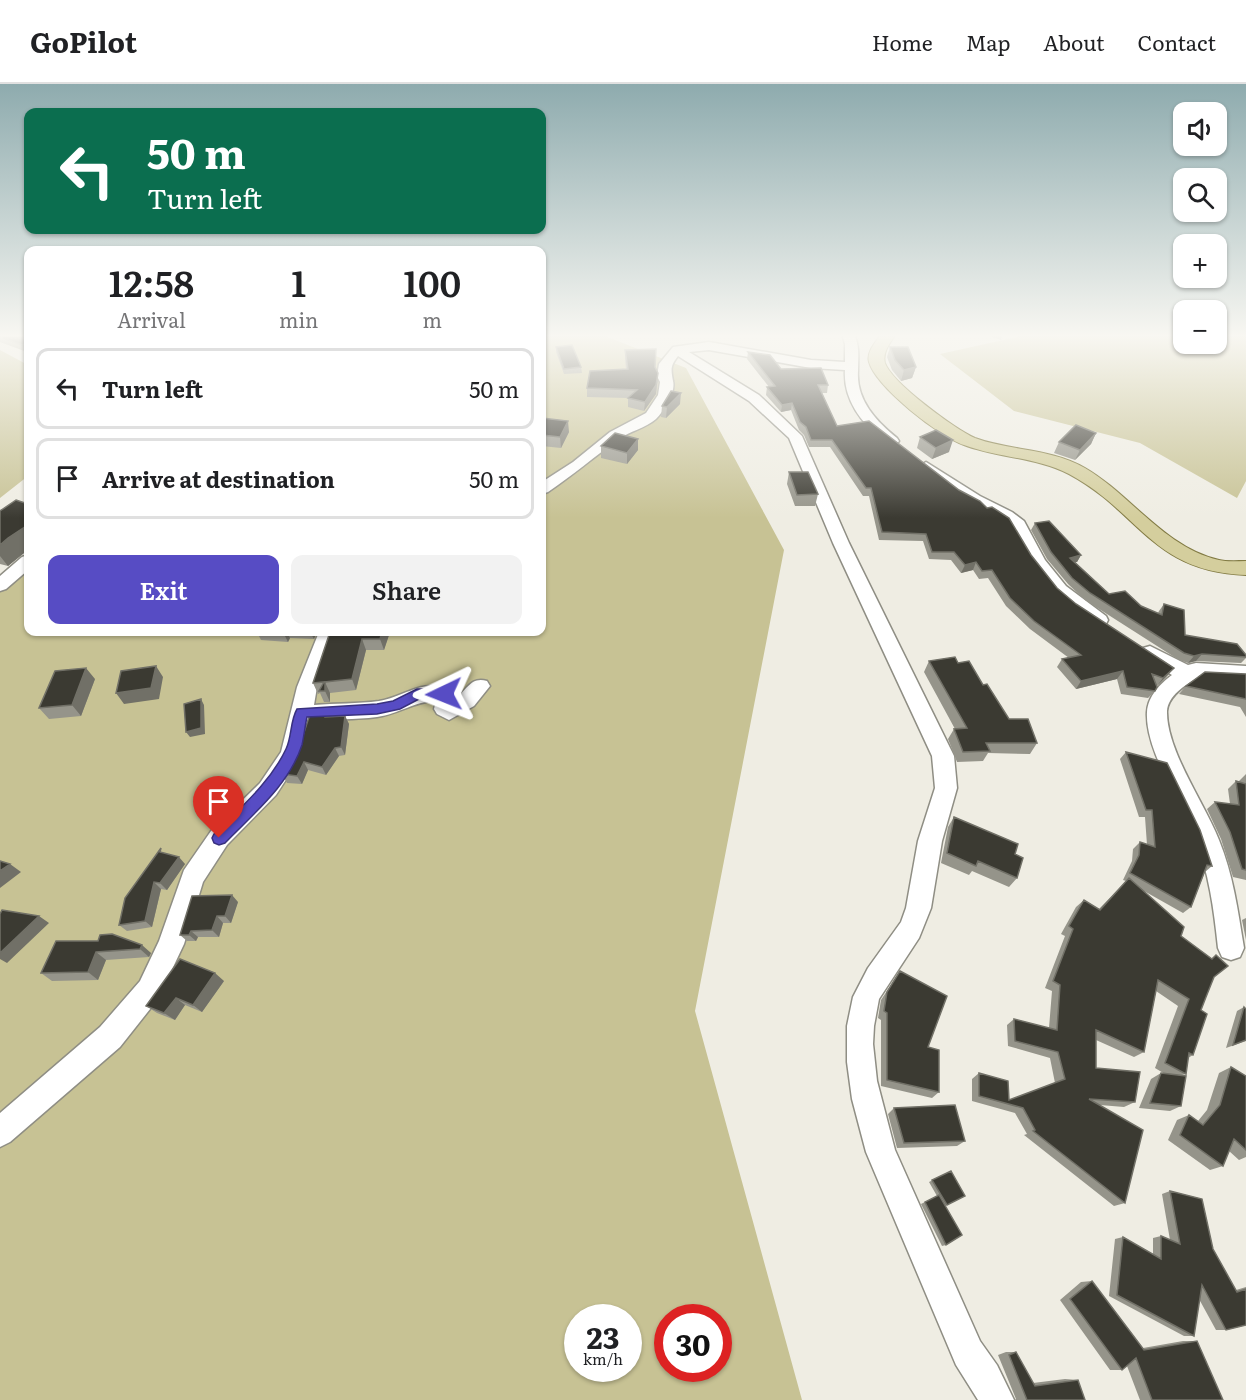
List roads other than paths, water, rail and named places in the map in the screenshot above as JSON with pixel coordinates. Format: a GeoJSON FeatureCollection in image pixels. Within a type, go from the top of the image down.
{"type":"FeatureCollection","features":[{"type":"Feature","properties":{"kind":"main road"},"geometry":{"type":"LineString","coordinates":[[907,395],[945,429],[981,446],[1035,456],[1066,466],[1094,482],[1177,551],[1194,560],[1214,566],[1246,568]]}},
{"type":"Feature","properties":{"kind":"street"},"geometry":{"type":"LineString","coordinates":[[546,486],[578,465],[615,435],[651,416],[665,395]]}},
{"type":"Feature","properties":{"kind":"street"},"geometry":{"type":"LineString","coordinates":[[750,395],[795,436],[841,543],[943,756],[946,788],[925,862],[922,897],[915,919],[902,944],[878,975],[870,990],[864,1005],[859,1043],[872,1119],[881,1152],[968,1353],[996,1400]]}},
{"type":"Feature","properties":{"kind":"street"},"geometry":{"type":"LineString","coordinates":[[855,395],[866,416],[885,436],[974,500],[1006,514],[1018,525],[1038,562],[1060,590],[1078,606],[1110,627]]}},
{"type":"Feature","properties":{"kind":"street"},"geometry":{"type":"LineString","coordinates":[[0,585],[24,564]]}},
{"type":"Feature","properties":{"kind":"street"},"geometry":{"type":"LineString","coordinates":[[0,1132],[110,1036],[149,990],[171,944],[192,878],[219,838],[268,789],[285,766],[295,745],[307,687],[326,636]]}},
{"type":"Feature","properties":{"kind":"street"},"geometry":{"type":"LineString","coordinates":[[1138,645],[1171,667],[1189,673]]}},
{"type":"Feature","properties":{"kind":"street"},"geometry":{"type":"LineString","coordinates":[[1231,948],[1224,898],[1214,857],[1173,764],[1157,720],[1157,710],[1162,696],[1189,673],[1196,670],[1210,669],[1246,673]]}},
{"type":"Feature","properties":{"kind":"street"},"geometry":{"type":"LineString","coordinates":[[301,712],[377,709],[396,705],[411,696],[429,693],[444,694],[447,700],[444,709],[449,712],[467,701],[480,686]]}}]}
